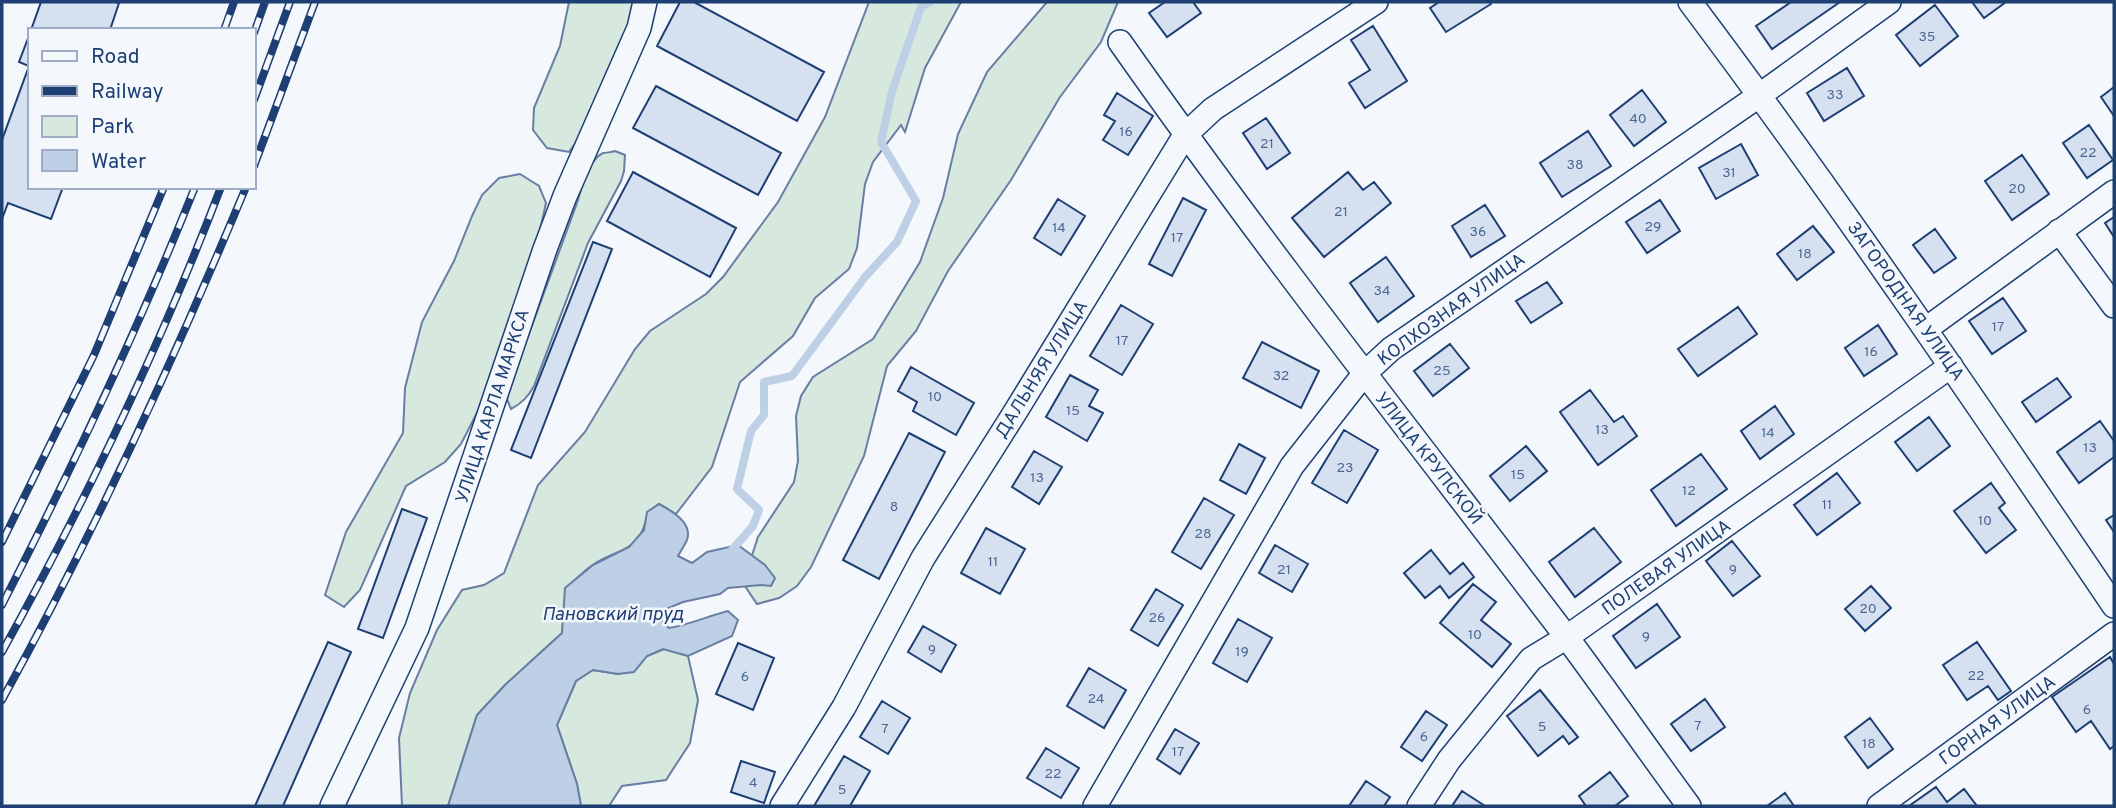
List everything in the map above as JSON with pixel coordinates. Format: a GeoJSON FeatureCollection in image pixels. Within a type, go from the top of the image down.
{"type":"FeatureCollection","features":[{"type":"Feature","properties":{"kind":"street","name":"УЛИЦА КАРЛА МАРКСА"},"geometry":{"type":"LineString","coordinates":[[331,806],[417,628],[545,249],[565,196],[635,38],[645,2]]}},
{"type":"Feature","properties":{"kind":"street","name":"ДАЛЬНЯЯ УЛИЦА"},"geometry":{"type":"LineString","coordinates":[[782,806],[844,707],[923,558],[1185,135],[1213,109],[1376,2]]}},
{"type":"Feature","properties":{"kind":"street","name":"ЗАГОРОДНАЯ УЛИЦА"},"geometry":{"type":"LineString","coordinates":[[1690,2],[1760,95],[1926,329],[2114,606]]}},
{"type":"Feature","properties":{"kind":"street","name":"КОЛХОЗНАЯ УЛИЦА"},"geometry":{"type":"LineString","coordinates":[[1095,806],[1292,466],[1364,374],[1391,349],[1760,95],[1889,2]]}},
{"type":"Feature","properties":{"kind":"street","name":"УЛИЦА КРУПСКОЙ"},"geometry":{"type":"LineString","coordinates":[[1120,41],[1185,135],[1364,374],[1567,637],[1689,806]]}},
{"type":"Feature","properties":{"kind":"street"},"geometry":{"type":"LineString","coordinates":[[1926,329],[2114,192]]}},
{"type":"Feature","properties":{"kind":"street"},"geometry":{"type":"LineString","coordinates":[[2059,231],[2114,306]]}},
{"type":"Feature","properties":{"kind":"street","name":"ПОЛЕВАЯ УЛИЦА"},"geometry":{"type":"LineString","coordinates":[[1419,806],[1449,760],[1531,659],[1567,637],[1951,366]]}},
{"type":"Feature","properties":{"kind":"street","name":"ГОРНАЯ УЛИЦА"},"geometry":{"type":"LineString","coordinates":[[1879,806],[2114,634]]}},
{"type":"Feature","properties":{"kind":"green space"},"geometry":{"type":"Polygon","coordinates":[[[569,2],[638,2],[582,134],[569,152],[547,148],[533,130],[534,108],[560,46],[569,2]]]}},
{"type":"Feature","properties":{"kind":"green space"},"geometry":{"type":"Polygon","coordinates":[[[869,2],[961,2],[925,68],[905,132],[901,125],[873,162],[865,184],[857,248],[849,269],[815,298],[793,336],[740,382],[712,467],[676,514],[659,504],[648,512],[640,536],[634,543],[591,566],[566,588],[562,633],[505,685],[477,715],[448,806],[402,806],[399,738],[410,693],[437,630],[462,590],[484,585],[504,573],[538,485],[585,432],[635,349],[650,331],[706,294],[723,277],[778,202],[825,117],[869,2]]]}},
{"type":"Feature","properties":{"kind":"green space"},"geometry":{"type":"Polygon","coordinates":[[[1047,2],[1118,2],[1101,42],[1060,97],[1011,180],[948,271],[916,331],[887,366],[864,456],[811,567],[797,586],[779,598],[757,604],[744,580],[758,537],[794,482],[798,461],[796,416],[801,396],[813,377],[873,339],[920,262],[943,198],[958,134],[987,72],[1047,2]]]}},
{"type":"Feature","properties":{"kind":"green space"},"geometry":{"type":"Polygon","coordinates":[[[615,151],[625,155],[621,181],[588,243],[534,386],[524,399],[511,409],[507,399],[509,388],[586,175],[597,157],[615,151]]]}},
{"type":"Feature","properties":{"kind":"green space"},"geometry":{"type":"Polygon","coordinates":[[[520,174],[539,186],[546,203],[521,314],[461,444],[445,462],[406,486],[360,590],[344,607],[325,595],[346,532],[403,433],[405,388],[422,322],[454,261],[482,195],[499,178],[520,174]]]}},
{"type":"Feature","properties":{"kind":"green space"},"geometry":{"type":"Polygon","coordinates":[[[664,649],[688,656],[698,700],[690,743],[666,780],[622,786],[609,806],[581,806],[577,784],[557,725],[576,681],[593,670],[618,674],[664,649]]]}},
{"type":"Feature","properties":{"kind":"water","name":"Пановский пруд"},"geometry":{"type":"Polygon","coordinates":[[[659,504],[680,518],[687,528],[687,540],[678,556],[692,563],[707,552],[738,545],[765,565],[775,578],[771,586],[728,588],[720,594],[683,602],[666,609],[661,620],[669,628],[728,611],[738,620],[732,636],[688,656],[663,649],[647,656],[634,672],[618,674],[593,670],[576,681],[557,725],[577,784],[581,806],[448,806],[477,715],[505,685],[562,633],[565,588],[593,565],[629,547],[644,530],[647,512],[659,504]]]}},
{"type":"Feature","properties":{"kind":"building"},"geometry":{"type":"Polygon","coordinates":[[[41,2],[119,3],[111,28],[32,28],[41,2]]]}},
{"type":"Feature","properties":{"kind":"building"},"geometry":{"type":"Polygon","coordinates":[[[680,2],[694,2],[824,72],[797,121],[657,46],[680,2]]]}},
{"type":"Feature","properties":{"kind":"building"},"geometry":{"type":"Polygon","coordinates":[[[1165,2],[1193,2],[1201,13],[1167,37],[1149,13],[1165,2]]]}},
{"type":"Feature","properties":{"kind":"building"},"geometry":{"type":"Polygon","coordinates":[[[1439,2],[1491,4],[1446,32],[1430,8],[1439,2]]]}},
{"type":"Feature","properties":{"kind":"building"},"geometry":{"type":"Polygon","coordinates":[[[1791,2],[1840,2],[1772,49],[1756,26],[1791,2]]]}},
{"type":"Feature","properties":{"kind":"building"},"geometry":{"type":"Polygon","coordinates":[[[1972,2],[2006,2],[1984,18],[1972,2]]]}},
{"type":"Feature","properties":{"kind":"building"},"geometry":{"type":"Polygon","coordinates":[[[1935,5],[1958,36],[1920,66],[1896,35],[1935,5]]]}},
{"type":"Feature","properties":{"kind":"building"},"geometry":{"type":"Polygon","coordinates":[[[1373,26],[1407,81],[1365,108],[1349,83],[1370,70],[1351,40],[1373,26]]]}},
{"type":"Feature","properties":{"kind":"building"},"geometry":{"type":"Polygon","coordinates":[[[28,38],[28,66],[19,62],[28,38]]]}},
{"type":"Feature","properties":{"kind":"building"},"geometry":{"type":"Polygon","coordinates":[[[1847,68],[1864,96],[1824,121],[1807,93],[1847,68]]]}},
{"type":"Feature","properties":{"kind":"building"},"geometry":{"type":"Polygon","coordinates":[[[28,69],[28,189],[62,189],[51,219],[8,203],[2,219],[2,140],[28,69]]]}},
{"type":"Feature","properties":{"kind":"building"},"geometry":{"type":"Polygon","coordinates":[[[656,86],[781,153],[758,195],[633,128],[656,86]]]}},
{"type":"Feature","properties":{"kind":"building"},"geometry":{"type":"Polygon","coordinates":[[[2114,87],[2114,116],[2101,97],[2114,87]]]}},
{"type":"Feature","properties":{"kind":"building"},"geometry":{"type":"Polygon","coordinates":[[[1642,90],[1666,122],[1634,146],[1610,115],[1642,90]]]}},
{"type":"Feature","properties":{"kind":"building"},"geometry":{"type":"Polygon","coordinates":[[[1117,93],[1153,116],[1128,155],[1103,140],[1115,121],[1104,115],[1117,93]]]}},
{"type":"Feature","properties":{"kind":"building"},"geometry":{"type":"Polygon","coordinates":[[[1266,118],[1290,153],[1267,169],[1243,133],[1266,118]]]}},
{"type":"Feature","properties":{"kind":"building"},"geometry":{"type":"Polygon","coordinates":[[[2089,125],[2113,160],[2087,178],[2063,143],[2089,125]]]}},
{"type":"Feature","properties":{"kind":"building"},"geometry":{"type":"Polygon","coordinates":[[[1588,131],[1611,166],[1562,197],[1540,163],[1588,131]]]}},
{"type":"Feature","properties":{"kind":"building"},"geometry":{"type":"Polygon","coordinates":[[[1741,144],[1758,175],[1716,199],[1699,168],[1741,144]]]}},
{"type":"Feature","properties":{"kind":"building"},"geometry":{"type":"Polygon","coordinates":[[[2022,155],[2049,194],[2012,220],[1985,181],[2022,155]]]}},
{"type":"Feature","properties":{"kind":"building"},"geometry":{"type":"Polygon","coordinates":[[[633,172],[736,228],[710,277],[607,221],[633,172]]]}},
{"type":"Feature","properties":{"kind":"building"},"geometry":{"type":"Polygon","coordinates":[[[1348,172],[1363,190],[1374,182],[1391,203],[1324,257],[1292,218],[1348,172]]]}},
{"type":"Feature","properties":{"kind":"building"},"geometry":{"type":"Polygon","coordinates":[[[1183,198],[1206,210],[1172,276],[1149,264],[1183,198]]]}},
{"type":"Feature","properties":{"kind":"building"},"geometry":{"type":"Polygon","coordinates":[[[1058,199],[1085,216],[1061,255],[1034,238],[1058,199]]]}},
{"type":"Feature","properties":{"kind":"building"},"geometry":{"type":"Polygon","coordinates":[[[1660,200],[1680,231],[1647,253],[1626,222],[1660,200]]]}},
{"type":"Feature","properties":{"kind":"building"},"geometry":{"type":"Polygon","coordinates":[[[1485,205],[1505,236],[1471,257],[1452,226],[1485,205]]]}},
{"type":"Feature","properties":{"kind":"building"},"geometry":{"type":"Polygon","coordinates":[[[2114,217],[2114,237],[2105,223],[2114,217]]]}},
{"type":"Feature","properties":{"kind":"building"},"geometry":{"type":"Polygon","coordinates":[[[1813,226],[1834,252],[1797,280],[1777,254],[1813,226]]]}},
{"type":"Feature","properties":{"kind":"building"},"geometry":{"type":"Polygon","coordinates":[[[1935,229],[1956,258],[1934,273],[1913,245],[1935,229]]]}},
{"type":"Feature","properties":{"kind":"building"},"geometry":{"type":"Polygon","coordinates":[[[593,242],[612,249],[531,458],[511,450],[593,242]]]}},
{"type":"Feature","properties":{"kind":"building"},"geometry":{"type":"Polygon","coordinates":[[[1386,257],[1414,296],[1378,322],[1350,283],[1386,257]]]}},
{"type":"Feature","properties":{"kind":"building"},"geometry":{"type":"Polygon","coordinates":[[[1547,282],[1562,303],[1531,323],[1516,301],[1547,282]]]}},
{"type":"Feature","properties":{"kind":"building"},"geometry":{"type":"Polygon","coordinates":[[[2003,298],[2026,331],[1992,354],[1969,321],[2003,298]]]}},
{"type":"Feature","properties":{"kind":"building"},"geometry":{"type":"Polygon","coordinates":[[[1121,305],[1153,324],[1122,375],[1090,356],[1121,305]]]}},
{"type":"Feature","properties":{"kind":"building"},"geometry":{"type":"Polygon","coordinates":[[[1738,307],[1757,334],[1698,376],[1678,349],[1738,307]]]}},
{"type":"Feature","properties":{"kind":"building"},"geometry":{"type":"Polygon","coordinates":[[[1878,325],[1897,354],[1864,376],[1845,348],[1878,325]]]}},
{"type":"Feature","properties":{"kind":"building"},"geometry":{"type":"Polygon","coordinates":[[[1262,342],[1319,371],[1301,408],[1243,378],[1262,342]]]}},
{"type":"Feature","properties":{"kind":"building"},"geometry":{"type":"Polygon","coordinates":[[[1450,344],[1469,368],[1433,396],[1414,371],[1450,344]]]}},
{"type":"Feature","properties":{"kind":"building"},"geometry":{"type":"Polygon","coordinates":[[[911,367],[974,403],[956,435],[913,411],[917,402],[898,391],[911,367]]]}},
{"type":"Feature","properties":{"kind":"building"},"geometry":{"type":"Polygon","coordinates":[[[1070,375],[1098,390],[1089,406],[1103,413],[1087,441],[1046,417],[1070,375]]]}},
{"type":"Feature","properties":{"kind":"building"},"geometry":{"type":"Polygon","coordinates":[[[2057,378],[2071,397],[2036,422],[2022,402],[2057,378]]]}},
{"type":"Feature","properties":{"kind":"building"},"geometry":{"type":"Polygon","coordinates":[[[1590,390],[1614,422],[1623,416],[1637,436],[1598,465],[1560,412],[1590,390]]]}},
{"type":"Feature","properties":{"kind":"building"},"geometry":{"type":"Polygon","coordinates":[[[1775,406],[1794,434],[1760,459],[1741,431],[1775,406]]]}},
{"type":"Feature","properties":{"kind":"building"},"geometry":{"type":"Polygon","coordinates":[[[1929,417],[1950,446],[1917,471],[1895,442],[1929,417]]]}},
{"type":"Feature","properties":{"kind":"building"},"geometry":{"type":"Polygon","coordinates":[[[2100,421],[2114,441],[2114,457],[2079,483],[2057,452],[2100,421]]]}},
{"type":"Feature","properties":{"kind":"building"},"geometry":{"type":"Polygon","coordinates":[[[1344,430],[1378,450],[1347,503],[1312,483],[1344,430]]]}},
{"type":"Feature","properties":{"kind":"building"},"geometry":{"type":"Polygon","coordinates":[[[909,433],[945,452],[879,579],[843,560],[909,433]]]}},
{"type":"Feature","properties":{"kind":"building"},"geometry":{"type":"Polygon","coordinates":[[[1239,444],[1265,458],[1246,494],[1220,480],[1239,444]]]}},
{"type":"Feature","properties":{"kind":"building"},"geometry":{"type":"Polygon","coordinates":[[[1526,446],[1547,471],[1510,501],[1490,476],[1526,446]]]}},
{"type":"Feature","properties":{"kind":"building"},"geometry":{"type":"Polygon","coordinates":[[[1034,451],[1062,467],[1039,504],[1012,487],[1034,451]]]}},
{"type":"Feature","properties":{"kind":"building"},"geometry":{"type":"Polygon","coordinates":[[[1701,454],[1727,489],[1676,526],[1651,490],[1701,454]]]}},
{"type":"Feature","properties":{"kind":"building"},"geometry":{"type":"Polygon","coordinates":[[[1837,473],[1860,503],[1817,535],[1794,505],[1837,473]]]}},
{"type":"Feature","properties":{"kind":"building"},"geometry":{"type":"Polygon","coordinates":[[[1991,483],[2005,503],[1999,508],[2016,530],[1986,553],[1954,511],[1991,483]]]}},
{"type":"Feature","properties":{"kind":"building"},"geometry":{"type":"Polygon","coordinates":[[[1204,498],[1234,515],[1201,569],[1172,552],[1204,498]]]}},
{"type":"Feature","properties":{"kind":"building"},"geometry":{"type":"Polygon","coordinates":[[[402,509],[427,518],[383,638],[358,629],[402,509]]]}},
{"type":"Feature","properties":{"kind":"building"},"geometry":{"type":"Polygon","coordinates":[[[2114,515],[2114,532],[2106,520],[2114,515]]]}},
{"type":"Feature","properties":{"kind":"building"},"geometry":{"type":"Polygon","coordinates":[[[986,528],[1025,549],[1000,594],[961,573],[986,528]]]}},
{"type":"Feature","properties":{"kind":"building"},"geometry":{"type":"Polygon","coordinates":[[[1594,528],[1621,562],[1575,597],[1549,562],[1594,528]]]}},
{"type":"Feature","properties":{"kind":"building"},"geometry":{"type":"Polygon","coordinates":[[[1732,541],[1760,576],[1733,596],[1706,561],[1732,541]]]}},
{"type":"Feature","properties":{"kind":"building"},"geometry":{"type":"Polygon","coordinates":[[[1275,545],[1308,564],[1292,592],[1259,573],[1275,545]]]}},
{"type":"Feature","properties":{"kind":"building"},"geometry":{"type":"Polygon","coordinates":[[[1431,550],[1450,574],[1463,563],[1474,577],[1449,598],[1440,586],[1425,598],[1404,573],[1431,550]]]}},
{"type":"Feature","properties":{"kind":"building"},"geometry":{"type":"Polygon","coordinates":[[[1473,584],[1496,602],[1481,620],[1511,644],[1492,667],[1440,623],[1473,584]]]}},
{"type":"Feature","properties":{"kind":"building"},"geometry":{"type":"Polygon","coordinates":[[[1871,586],[1891,608],[1865,631],[1845,609],[1871,586]]]}},
{"type":"Feature","properties":{"kind":"building"},"geometry":{"type":"Polygon","coordinates":[[[1156,589],[1183,605],[1158,646],[1131,630],[1156,589]]]}},
{"type":"Feature","properties":{"kind":"building"},"geometry":{"type":"Polygon","coordinates":[[[1657,604],[1680,637],[1636,668],[1613,636],[1657,604]]]}},
{"type":"Feature","properties":{"kind":"building"},"geometry":{"type":"Polygon","coordinates":[[[1238,619],[1272,638],[1247,682],[1213,663],[1238,619]]]}},
{"type":"Feature","properties":{"kind":"building"},"geometry":{"type":"Polygon","coordinates":[[[923,626],[956,645],[941,672],[908,652],[923,626]]]}},
{"type":"Feature","properties":{"kind":"building"},"geometry":{"type":"Polygon","coordinates":[[[328,642],[351,652],[283,806],[255,806],[328,642]]]}},
{"type":"Feature","properties":{"kind":"building"},"geometry":{"type":"Polygon","coordinates":[[[1977,642],[2011,691],[1998,700],[1988,686],[1967,700],[1943,665],[1977,642]]]}},
{"type":"Feature","properties":{"kind":"building"},"geometry":{"type":"Polygon","coordinates":[[[738,643],[774,658],[753,710],[716,694],[738,643]]]}},
{"type":"Feature","properties":{"kind":"building"},"geometry":{"type":"Polygon","coordinates":[[[2110,657],[2114,664],[2114,746],[2110,749],[2091,721],[2076,732],[2052,697],[2110,657]]]}},
{"type":"Feature","properties":{"kind":"building"},"geometry":{"type":"Polygon","coordinates":[[[1089,668],[1126,690],[1104,728],[1067,706],[1089,668]]]}},
{"type":"Feature","properties":{"kind":"building"},"geometry":{"type":"Polygon","coordinates":[[[1540,690],[1578,737],[1569,744],[1563,736],[1538,756],[1507,716],[1540,690]]]}},
{"type":"Feature","properties":{"kind":"building"},"geometry":{"type":"Polygon","coordinates":[[[1705,699],[1725,727],[1691,751],[1671,724],[1705,699]]]}},
{"type":"Feature","properties":{"kind":"building"},"geometry":{"type":"Polygon","coordinates":[[[882,701],[910,718],[888,754],[860,737],[882,701]]]}},
{"type":"Feature","properties":{"kind":"building"},"geometry":{"type":"Polygon","coordinates":[[[1426,711],[1447,725],[1422,761],[1401,747],[1426,711]]]}},
{"type":"Feature","properties":{"kind":"building"},"geometry":{"type":"Polygon","coordinates":[[[1870,718],[1893,749],[1868,768],[1845,737],[1870,718]]]}},
{"type":"Feature","properties":{"kind":"building"},"geometry":{"type":"Polygon","coordinates":[[[1175,729],[1199,743],[1180,774],[1157,759],[1175,729]]]}},
{"type":"Feature","properties":{"kind":"building"},"geometry":{"type":"Polygon","coordinates":[[[1046,748],[1079,768],[1061,798],[1027,778],[1046,748]]]}},
{"type":"Feature","properties":{"kind":"building"},"geometry":{"type":"Polygon","coordinates":[[[844,756],[870,771],[850,806],[814,806],[844,756]]]}},
{"type":"Feature","properties":{"kind":"building"},"geometry":{"type":"Polygon","coordinates":[[[741,761],[775,772],[764,803],[731,792],[741,761]]]}},
{"type":"Feature","properties":{"kind":"building"},"geometry":{"type":"Polygon","coordinates":[[[1610,772],[1628,796],[1615,806],[1586,806],[1579,796],[1610,772]]]}},
{"type":"Feature","properties":{"kind":"building"},"geometry":{"type":"Polygon","coordinates":[[[1366,781],[1390,797],[1384,806],[1349,806],[1366,781]]]}},
{"type":"Feature","properties":{"kind":"building"},"geometry":{"type":"Polygon","coordinates":[[[1936,787],[1947,802],[1964,789],[1977,806],[1909,806],[1936,787]]]}},
{"type":"Feature","properties":{"kind":"building"},"geometry":{"type":"Polygon","coordinates":[[[1462,791],[1485,806],[1452,806],[1462,791]]]}},
{"type":"Feature","properties":{"kind":"building"},"geometry":{"type":"Polygon","coordinates":[[[1785,793],[1794,806],[1767,806],[1785,793]]]}},
{"type":"Feature","properties":{"kind":"waterway"},"geometry":{"type":"LineString","coordinates":[[731,551],[753,526],[759,510],[737,489],[751,431],[764,415],[764,382],[792,376],[865,277],[897,242],[916,201],[881,142],[892,91],[921,7],[930,2]]}},
{"type":"Feature","properties":{"kind":"railway"},"geometry":{"type":"LineString","coordinates":[[225,28],[234,2]]}},
{"type":"Feature","properties":{"kind":"railway"},"geometry":{"type":"LineString","coordinates":[[256,28],[265,2]]}},
{"type":"Feature","properties":{"kind":"railway"},"geometry":{"type":"LineString","coordinates":[[256,95],[290,2]]}},
{"type":"Feature","properties":{"kind":"railway"},"geometry":{"type":"LineString","coordinates":[[256,161],[315,2]]}},
{"type":"Feature","properties":{"kind":"railway"},"geometry":{"type":"LineString","coordinates":[[2,542],[94,355],[163,189]]}},
{"type":"Feature","properties":{"kind":"railway"},"geometry":{"type":"LineString","coordinates":[[2,605],[103,398],[194,189]]}},
{"type":"Feature","properties":{"kind":"railway"},"geometry":{"type":"LineString","coordinates":[[2,652],[63,539],[120,423],[173,306],[220,189]]}},
{"type":"Feature","properties":{"kind":"railway"},"geometry":{"type":"LineString","coordinates":[[2,700],[36,638],[131,447],[245,189]]}}]}
